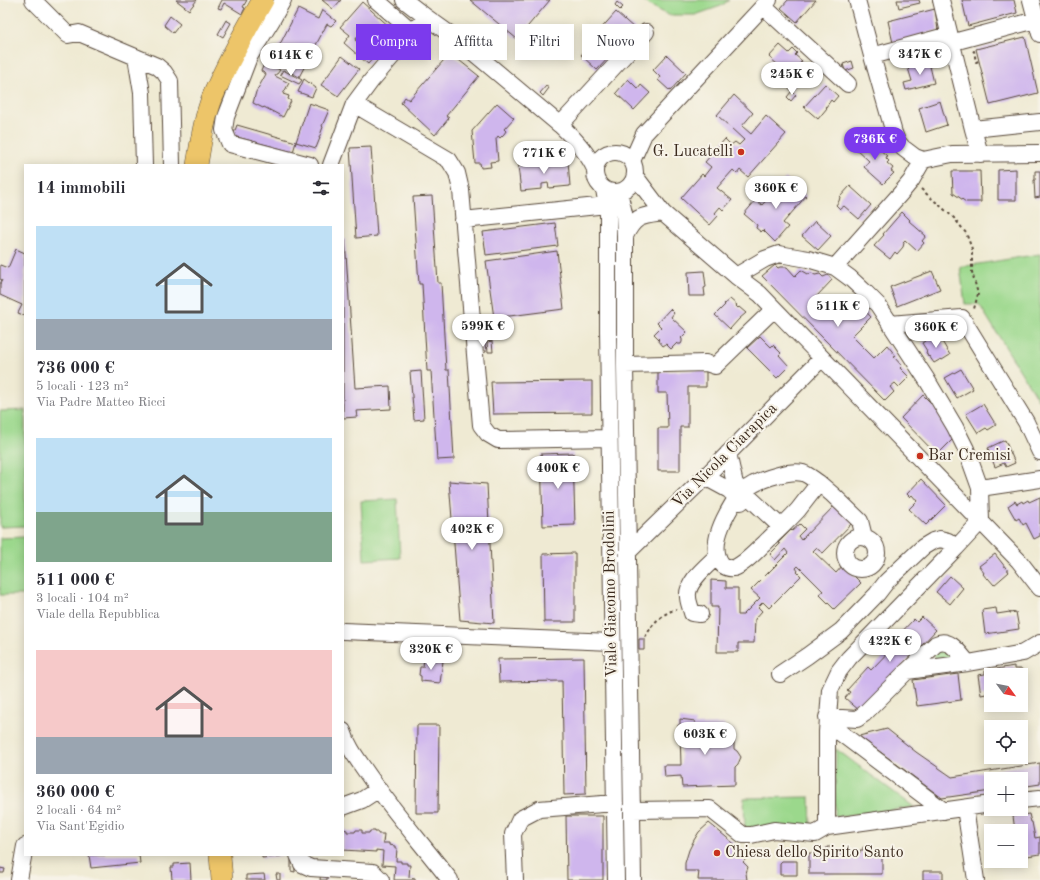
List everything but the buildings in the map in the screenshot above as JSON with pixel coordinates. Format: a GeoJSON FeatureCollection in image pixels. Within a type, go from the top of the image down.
{"type":"FeatureCollection","features":[{"type":"Feature","properties":{"kind":"main road"},"geometry":{"type":"LineString","coordinates":[[197,164],[202,135],[213,97],[227,66],[263,0]]}},
{"type":"Feature","properties":{"kind":"main road"},"geometry":{"type":"LineString","coordinates":[[220,856],[222,880]]}},
{"type":"Feature","properties":{"kind":"street"},"geometry":{"type":"LineString","coordinates":[[32,0],[68,35],[79,33],[157,66],[164,72],[170,81],[172,164]]}},
{"type":"Feature","properties":{"kind":"street"},"geometry":{"type":"LineString","coordinates":[[283,0],[249,57],[226,117],[224,130],[230,144],[306,164]]}},
{"type":"Feature","properties":{"kind":"street"},"geometry":{"type":"LineString","coordinates":[[376,0],[404,24]]}},
{"type":"Feature","properties":{"kind":"street"},"geometry":{"type":"LineString","coordinates":[[404,0],[461,42],[565,130],[590,159],[595,169]]}},
{"type":"Feature","properties":{"kind":"street"},"geometry":{"type":"LineString","coordinates":[[857,0],[894,133],[897,142],[908,153],[923,160],[952,154],[1040,153]]}},
{"type":"Feature","properties":{"kind":"street"},"geometry":{"type":"LineString","coordinates":[[941,0],[955,38],[973,129],[980,154]]}},
{"type":"Feature","properties":{"kind":"street"},"geometry":{"type":"LineString","coordinates":[[872,56],[955,38],[1038,27],[1031,0]]}},
{"type":"Feature","properties":{"kind":"street"},"geometry":{"type":"LineString","coordinates":[[623,181],[600,186],[595,175],[597,163],[601,158],[625,148],[644,134],[766,3],[848,84]]}},
{"type":"Feature","properties":{"kind":"street"},"geometry":{"type":"LineString","coordinates":[[420,24],[426,17]]}},
{"type":"Feature","properties":{"kind":"street"},"geometry":{"type":"LineString","coordinates":[[136,57],[142,93],[144,164]]}},
{"type":"Feature","properties":{"kind":"street"},"geometry":{"type":"LineString","coordinates":[[331,164],[354,104],[389,60]]}},
{"type":"Feature","properties":{"kind":"street"},"geometry":{"type":"LineString","coordinates":[[565,130],[623,60]]}},
{"type":"Feature","properties":{"kind":"street"},"geometry":{"type":"LineString","coordinates":[[354,104],[449,160],[457,173],[461,190],[481,425],[488,434],[498,440],[610,438]]}},
{"type":"Feature","properties":{"kind":"street"},"geometry":{"type":"LineString","coordinates":[[973,129],[1040,122]]}},
{"type":"Feature","properties":{"kind":"street"},"geometry":{"type":"LineString","coordinates":[[952,154],[961,149],[967,142],[973,129]]}},
{"type":"Feature","properties":{"kind":"street"},"geometry":{"type":"LineString","coordinates":[[565,130],[612,153],[628,157],[623,181]]}},
{"type":"Feature","properties":{"kind":"street"},"geometry":{"type":"LineString","coordinates":[[623,181],[644,134]]}},
{"type":"Feature","properties":{"kind":"street"},"geometry":{"type":"LineString","coordinates":[[835,267],[911,181],[923,160]]}},
{"type":"Feature","properties":{"kind":"street"},"geometry":{"type":"LineString","coordinates":[[623,181],[660,210],[736,276],[760,294],[981,521],[1019,561],[1040,588]]}},
{"type":"Feature","properties":{"kind":"street","name":"Viale Giacomo Brodolini"},"geometry":{"type":"LineString","coordinates":[[616,880],[607,205],[623,181]]}},
{"type":"Feature","properties":{"kind":"street","name":"Viale Giacomo Brodolini"},"geometry":{"type":"LineString","coordinates":[[623,181],[625,236],[633,880]]}},
{"type":"Feature","properties":{"kind":"street"},"geometry":{"type":"LineString","coordinates":[[463,220],[607,205]]}},
{"type":"Feature","properties":{"kind":"street"},"geometry":{"type":"LineString","coordinates":[[625,236],[630,225],[640,217],[660,210]]}},
{"type":"Feature","properties":{"kind":"street"},"geometry":{"type":"LineString","coordinates":[[736,276],[765,259],[779,254],[808,259],[835,267],[850,278],[878,306],[927,380],[966,449],[980,488],[981,521],[849,658],[839,671],[830,690],[827,725],[827,827]]}},
{"type":"Feature","properties":{"kind":"street"},"geometry":{"type":"LineString","coordinates":[[626,365],[706,363],[715,366],[774,309]]}},
{"type":"Feature","properties":{"kind":"street"},"geometry":{"type":"LineString","coordinates":[[890,324],[962,318],[1026,422],[1040,452]]}},
{"type":"Feature","properties":{"kind":"street","name":"Via Nicola Ciarapica"},"geometry":{"type":"LineString","coordinates":[[628,552],[728,454],[822,358]]}},
{"type":"Feature","properties":{"kind":"street"},"geometry":{"type":"LineString","coordinates":[[728,454],[735,484],[740,494],[778,530]]}},
{"type":"Feature","properties":{"kind":"street"},"geometry":{"type":"LineString","coordinates":[[819,483],[798,510],[755,553],[735,568],[728,568],[722,565],[717,556],[717,542],[720,529],[728,511],[740,494],[754,484],[770,477],[787,473],[802,473],[819,483],[860,521],[864,537]]}},
{"type":"Feature","properties":{"kind":"street"},"geometry":{"type":"LineString","coordinates":[[705,477],[729,490],[740,494]]}},
{"type":"Feature","properties":{"kind":"street"},"geometry":{"type":"LineString","coordinates":[[980,488],[1040,479]]}},
{"type":"Feature","properties":{"kind":"street"},"geometry":{"type":"LineString","coordinates":[[858,537],[869,538],[876,546],[877,551],[877,556],[872,565],[862,570],[852,567],[845,558],[844,552],[848,542],[858,537]]}},
{"type":"Feature","properties":{"kind":"street"},"geometry":{"type":"LineString","coordinates":[[780,674],[841,631],[877,594],[887,581],[923,547],[940,539],[948,541],[956,548]]}},
{"type":"Feature","properties":{"kind":"street"},"geometry":{"type":"LineString","coordinates":[[695,609],[688,597],[689,588],[694,580],[717,556]]}},
{"type":"Feature","properties":{"kind":"street"},"geometry":{"type":"LineString","coordinates":[[872,565],[887,581]]}},
{"type":"Feature","properties":{"kind":"street"},"geometry":{"type":"LineString","coordinates":[[344,631],[612,642]]}},
{"type":"Feature","properties":{"kind":"street"},"geometry":{"type":"LineString","coordinates":[[827,725],[857,719],[864,714],[907,671],[940,642],[946,642],[953,647],[968,663]]}},
{"type":"Feature","properties":{"kind":"street"},"geometry":{"type":"LineString","coordinates":[[907,671],[968,663],[1023,653],[1040,643]]}},
{"type":"Feature","properties":{"kind":"street"},"geometry":{"type":"LineString","coordinates":[[827,725],[944,811]]}},
{"type":"Feature","properties":{"kind":"street"},"geometry":{"type":"LineString","coordinates":[[344,735],[353,754],[450,880]]}},
{"type":"Feature","properties":{"kind":"street"},"geometry":{"type":"LineString","coordinates":[[344,807],[362,800],[379,789]]}},
{"type":"Feature","properties":{"kind":"street"},"geometry":{"type":"LineString","coordinates":[[1028,799],[1040,798]]}},
{"type":"Feature","properties":{"kind":"street"},"geometry":{"type":"LineString","coordinates":[[515,880],[513,834],[520,819],[539,809],[614,803]]}},
{"type":"Feature","properties":{"kind":"street"},"geometry":{"type":"LineString","coordinates":[[632,810],[710,809],[743,835],[751,835],[774,830],[815,834],[827,827],[984,805]]}},
{"type":"Feature","properties":{"kind":"street"},"geometry":{"type":"LineString","coordinates":[[965,808],[976,880]]}},
{"type":"Feature","properties":{"kind":"street"},"geometry":{"type":"LineString","coordinates":[[19,880],[24,852]]}},
{"type":"Feature","properties":{"kind":"street"},"geometry":{"type":"LineString","coordinates":[[298,856],[302,864],[311,868],[373,872],[381,880]]}},
{"type":"Feature","properties":{"kind":"path"},"geometry":{"type":"LineString","coordinates":[[974,52],[976,62],[979,61]]}},
{"type":"Feature","properties":{"kind":"path"},"geometry":{"type":"LineString","coordinates":[[911,181],[954,218],[966,232],[972,249],[972,272],[978,294],[974,309],[962,318]]}},
{"type":"Feature","properties":{"kind":"path"},"geometry":{"type":"LineString","coordinates":[[645,637],[657,619],[663,615],[671,611],[695,609]]}},
{"type":"Feature","properties":{"kind":"green space"},"geometry":{"type":"Polygon","coordinates":[[[640,0],[729,0],[721,6],[695,15],[668,15],[640,0]]]}},
{"type":"Feature","properties":{"kind":"green space"},"geometry":{"type":"Polygon","coordinates":[[[1040,254],[1040,403],[979,304],[965,304],[960,267],[1040,254]]]}},
{"type":"Feature","properties":{"kind":"green space"},"geometry":{"type":"Polygon","coordinates":[[[24,410],[24,526],[0,527],[0,411],[24,410]]]}},
{"type":"Feature","properties":{"kind":"green space"},"geometry":{"type":"Polygon","coordinates":[[[397,499],[400,558],[364,560],[361,501],[397,499]]]}},
{"type":"Feature","properties":{"kind":"green space"},"geometry":{"type":"Polygon","coordinates":[[[24,537],[24,595],[0,595],[0,538],[24,537]]]}},
{"type":"Feature","properties":{"kind":"green space"},"geometry":{"type":"Polygon","coordinates":[[[948,650],[950,658],[938,660],[934,657],[933,651],[948,650]]]}},
{"type":"Feature","properties":{"kind":"green space"},"geometry":{"type":"Polygon","coordinates":[[[836,749],[914,807],[835,817],[836,749]]]}},
{"type":"Feature","properties":{"kind":"green space"},"geometry":{"type":"Polygon","coordinates":[[[810,797],[811,830],[745,831],[744,798],[810,797]]]}},
{"type":"Feature","properties":{"kind":"place","name":"G. Lucatelli"},"geometry":{"type":"Point","coordinates":[741,152]}},
{"type":"Feature","properties":{"kind":"place","name":"Bar Cremisi"},"geometry":{"type":"Point","coordinates":[920,456]}},
{"type":"Feature","properties":{"kind":"place","name":"Chiesa dello Spirito Santo"},"geometry":{"type":"Point","coordinates":[717,853]}}]}
